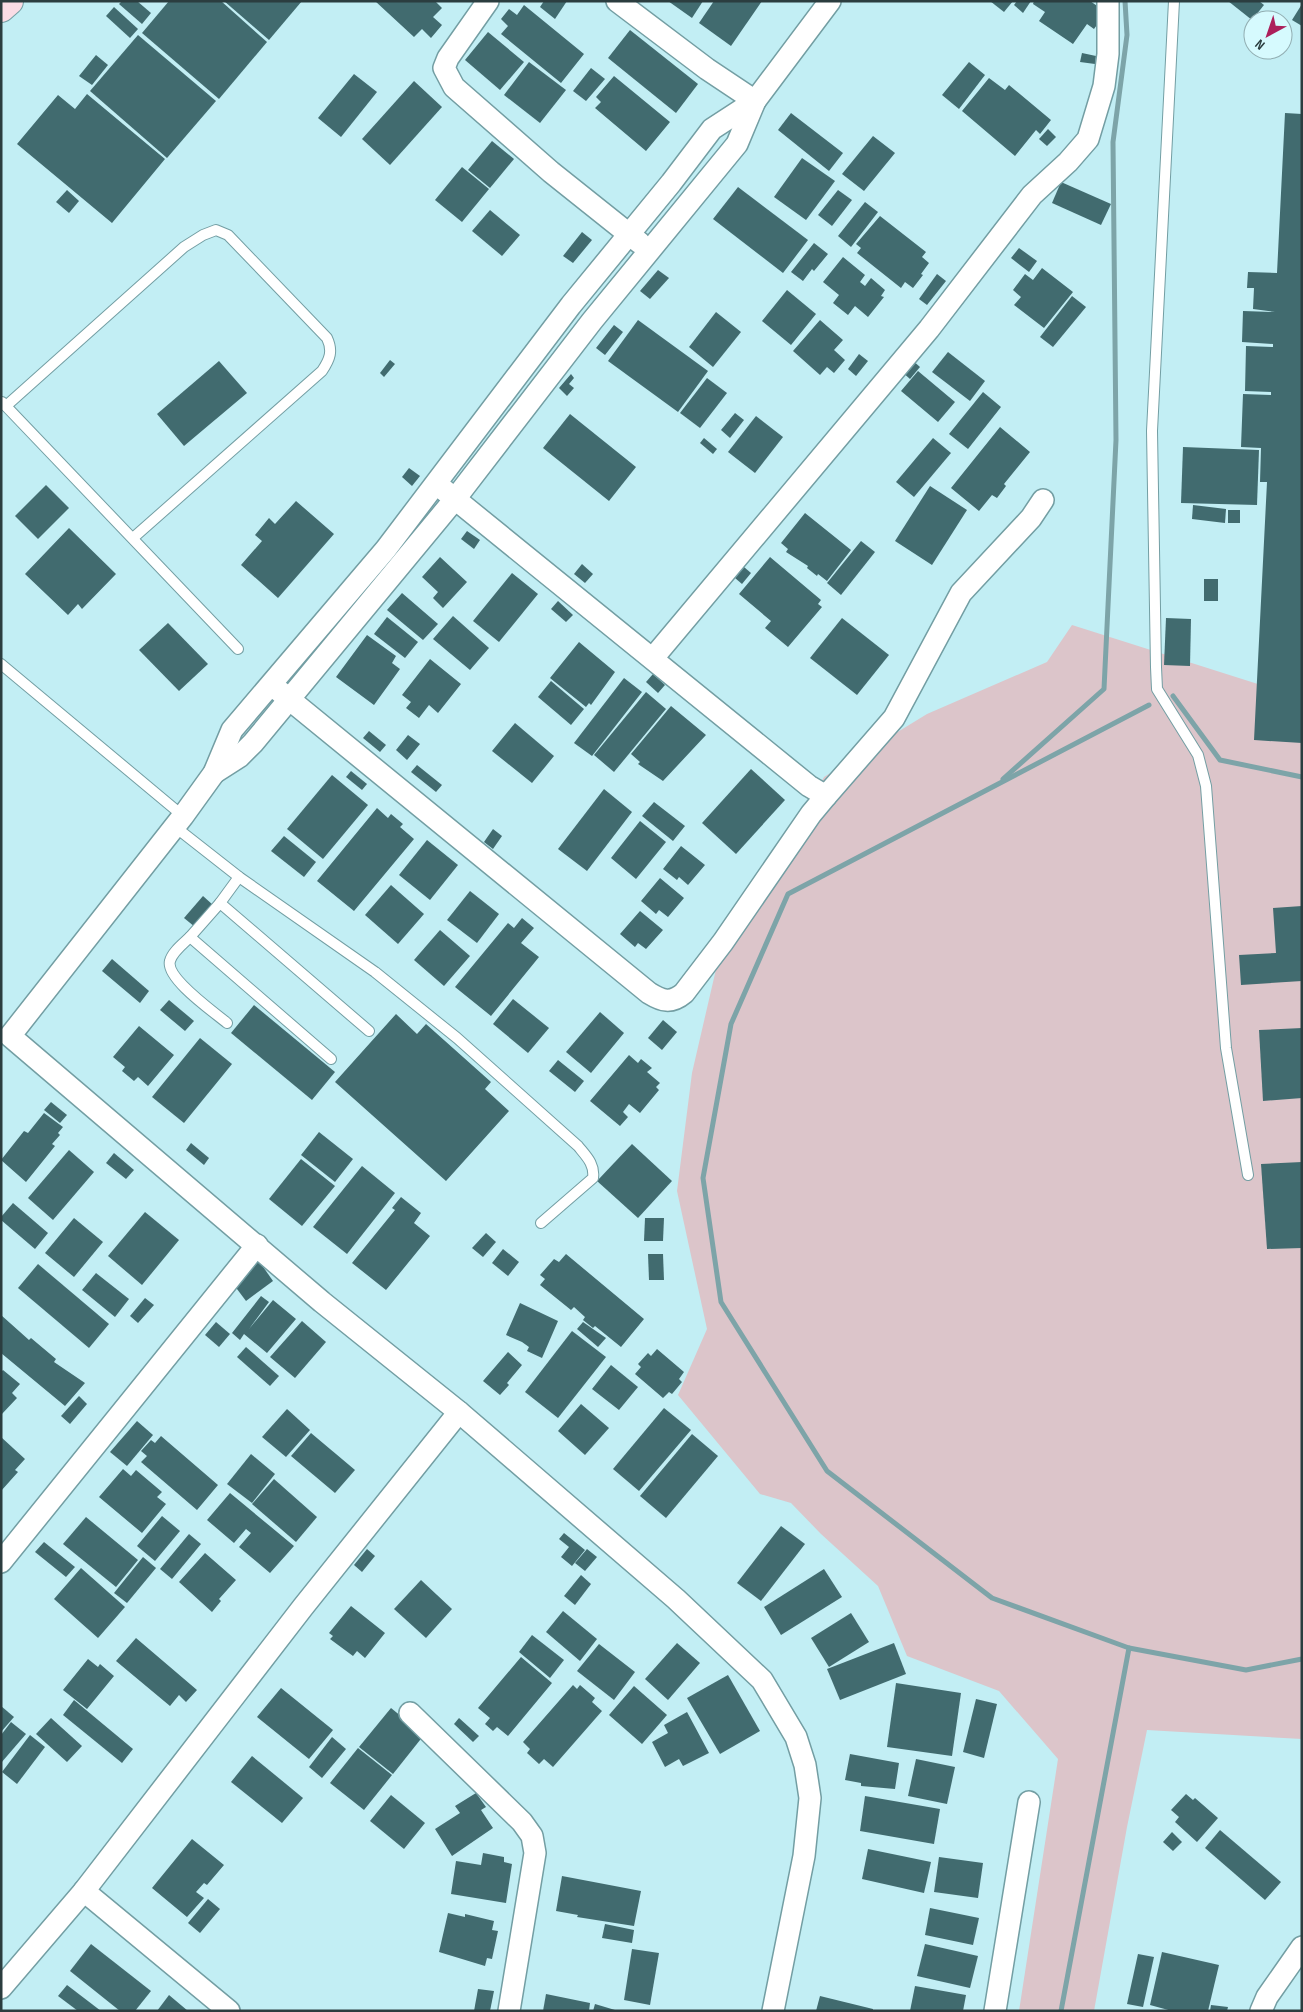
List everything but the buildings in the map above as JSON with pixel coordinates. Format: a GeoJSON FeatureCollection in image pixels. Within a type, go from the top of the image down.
{"type":"FeatureCollection","features":[{"type":"Feature","properties":{"kind":"street"},"geometry":{"type":"LineString","coordinates":[[1,8],[9,1]]}},
{"type":"Feature","properties":{"kind":"street"},"geometry":{"type":"LineString","coordinates":[[488,1],[448,58],[444,68],[454,87],[551,172],[650,251]]}},
{"type":"Feature","properties":{"kind":"street"},"geometry":{"type":"LineString","coordinates":[[617,1],[707,69],[755,101]]}},
{"type":"Feature","properties":{"kind":"street"},"geometry":{"type":"LineString","coordinates":[[214,773],[239,758],[455,499],[592,321],[737,144],[755,101],[830,1]]}},
{"type":"Feature","properties":{"kind":"street"},"geometry":{"type":"LineString","coordinates":[[652,658],[929,329],[1032,195],[1068,162],[1088,139],[1104,86],[1108,54],[1108,1]]}},
{"type":"Feature","properties":{"kind":"street"},"geometry":{"type":"LineString","coordinates":[[755,101],[712,129],[630,234],[571,305],[386,549],[232,730],[214,773],[6,1042],[459,1412],[676,1599],[762,1680],[788,1722],[805,1765],[810,1798],[809,1826],[773,2011]]}},
{"type":"Feature","properties":{"kind":"street"},"geometry":{"type":"LineString","coordinates":[[436,484],[809,786],[826,796]]}},
{"type":"Feature","properties":{"kind":"street"},"geometry":{"type":"LineString","coordinates":[[270,684],[649,993],[661,1001],[677,998],[684,993],[723,942],[811,814],[894,718],[961,593],[1031,518],[1043,500]]}},
{"type":"Feature","properties":{"kind":"street"},"geometry":{"type":"LineString","coordinates":[[1,1562],[257,1246]]}},
{"type":"Feature","properties":{"kind":"street"},"geometry":{"type":"LineString","coordinates":[[1,1988],[84,1891],[302,1607],[459,1412]]}},
{"type":"Feature","properties":{"kind":"street"},"geometry":{"type":"LineString","coordinates":[[410,1713],[522,1822],[532,1836],[535,1853],[509,2011]]}},
{"type":"Feature","properties":{"kind":"street"},"geometry":{"type":"LineString","coordinates":[[994,2011],[1029,1802]]}},
{"type":"Feature","properties":{"kind":"street"},"geometry":{"type":"LineString","coordinates":[[84,1891],[229,2011]]}},
{"type":"Feature","properties":{"kind":"street"},"geometry":{"type":"LineString","coordinates":[[1261,2011],[1267,1997],[1302,1947]]}},
{"type":"Feature","properties":{"kind":"lane"},"geometry":{"type":"LineString","coordinates":[[1174,1],[1152,431],[1157,689],[1198,755],[1206,786],[1226,1048],[1248,1175]]}},
{"type":"Feature","properties":{"kind":"lane"},"geometry":{"type":"LineString","coordinates":[[133,538],[322,370],[329,360],[332,348],[327,338],[228,235],[216,230],[203,235],[184,248],[4,403],[238,649]]}},
{"type":"Feature","properties":{"kind":"lane"},"geometry":{"type":"LineString","coordinates":[[1,664],[239,877],[382,978],[458,1038],[578,1146],[592,1163],[594,1170],[593,1178],[541,1223]]}},
{"type":"Feature","properties":{"kind":"lane"},"geometry":{"type":"LineString","coordinates":[[227,1023],[176,979],[169,966],[170,958],[220,903],[239,877]]}},
{"type":"Feature","properties":{"kind":"lane"},"geometry":{"type":"LineString","coordinates":[[220,903],[369,1031]]}},
{"type":"Feature","properties":{"kind":"lane"},"geometry":{"type":"LineString","coordinates":[[190,937],[332,1059]]}},
{"type":"Feature","properties":{"kind":"shaded area"},"geometry":{"type":"Polygon","coordinates":[[[1072,625],[1302,698],[1302,1739],[1147,1730],[1127,1827],[1094,2011],[1019,2011],[1058,1759],[999,1691],[907,1656],[878,1586],[821,1534],[791,1503],[760,1494],[678,1395],[707,1329],[677,1191],[692,1073],[717,965],[824,777],[927,714],[1047,662],[1072,625]]]}},
{"type":"Feature","properties":{"kind":"waterway"},"geometry":{"type":"LineString","coordinates":[[1003,779],[1104,689],[1116,440],[1113,142],[1127,35],[1125,1]]}},
{"type":"Feature","properties":{"kind":"waterway"},"geometry":{"type":"LineString","coordinates":[[1173,696],[1220,760],[1302,777]]}},
{"type":"Feature","properties":{"kind":"waterway"},"geometry":{"type":"LineString","coordinates":[[1149,705],[788,894],[731,1024],[703,1178],[721,1302],[827,1471],[992,1598],[1129,1648],[1246,1670],[1302,1659]]}},
{"type":"Feature","properties":{"kind":"waterway"},"geometry":{"type":"LineString","coordinates":[[1061,2011],[1129,1648]]}}]}
